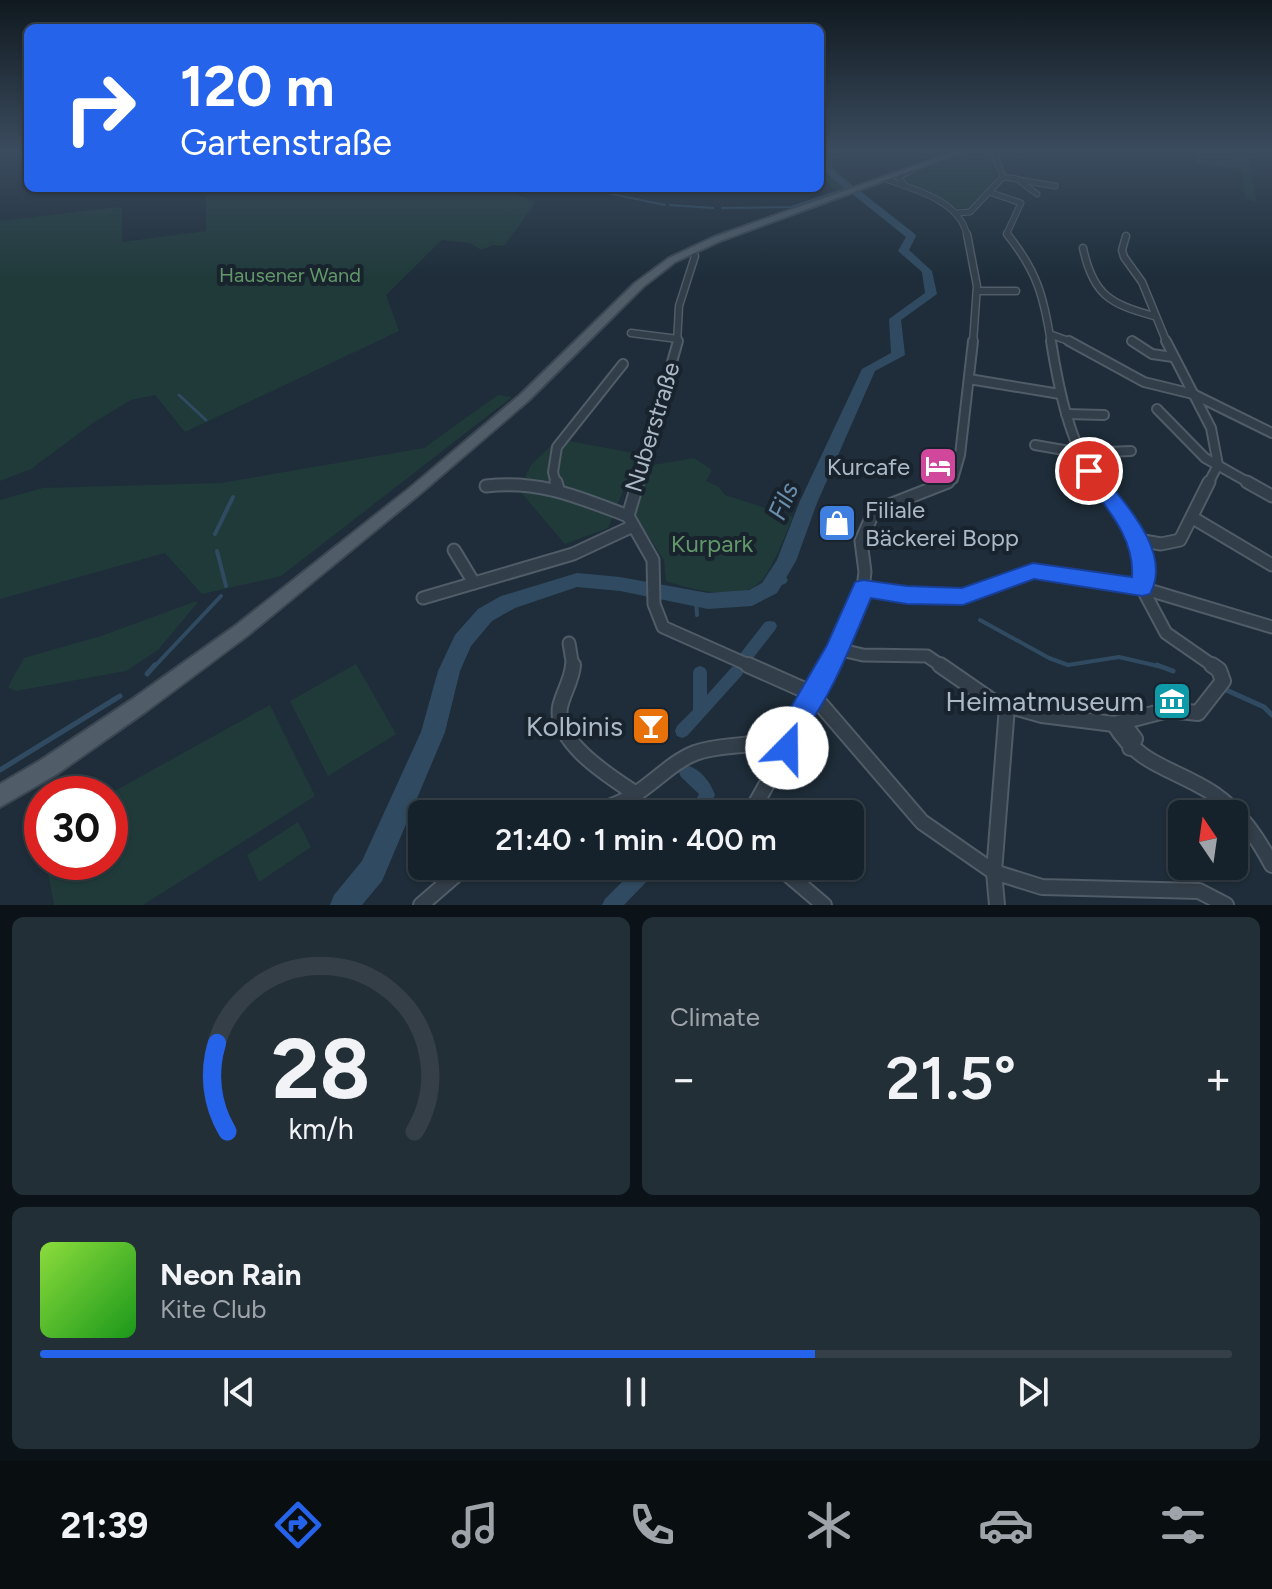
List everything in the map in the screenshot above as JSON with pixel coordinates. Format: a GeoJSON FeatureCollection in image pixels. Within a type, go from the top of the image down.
{"type":"FeatureCollection","features":[{"type":"Feature","properties":{"kind":"main road"},"geometry":{"type":"LineString","coordinates":[[0,796],[49,767],[207,657],[409,496],[512,408],[655,272],[685,253],[717,239],[842,194]]}},
{"type":"Feature","properties":{"kind":"street"},"geometry":{"type":"LineString","coordinates":[[625,800],[679,761],[698,752],[759,743],[785,732],[799,718],[837,649],[863,588],[865,572],[861,541],[874,511],[928,492],[953,479],[960,455],[977,291],[966,229],[956,213],[925,194]]}},
{"type":"Feature","properties":{"kind":"street"},"geometry":{"type":"LineString","coordinates":[[956,213],[970,212],[987,194]]}},
{"type":"Feature","properties":{"kind":"street"},"geometry":{"type":"LineString","coordinates":[[837,649],[863,655],[927,656],[992,701],[1007,707],[1042,715],[1118,723],[1168,710],[1198,713],[1223,681],[1219,670],[1189,652],[1166,633],[1142,588],[1144,557],[1138,540],[1089,471],[1081,453],[1060,394],[1043,294],[1028,260],[1007,233],[1021,203],[995,194]]}},
{"type":"Feature","properties":{"kind":"street"},"geometry":{"type":"LineString","coordinates":[[1126,236],[1122,250],[1124,257],[1142,282],[1173,357],[1211,428],[1218,465],[1180,540],[1161,544],[1138,540]]}},
{"type":"Feature","properties":{"kind":"street"},"geometry":{"type":"LineString","coordinates":[[1083,248],[1086,266],[1098,294],[1125,308],[1154,316]]}},
{"type":"Feature","properties":{"kind":"street","name":"Nuberstraße"},"geometry":{"type":"LineString","coordinates":[[630,521],[678,339],[679,306],[695,256]]}},
{"type":"Feature","properties":{"kind":"street"},"geometry":{"type":"LineString","coordinates":[[977,291],[1016,291]]}},
{"type":"Feature","properties":{"kind":"street","name":"Nuberstraße"},"geometry":{"type":"LineString","coordinates":[[631,333],[678,339]]}},
{"type":"Feature","properties":{"kind":"street"},"geometry":{"type":"LineString","coordinates":[[1052,335],[1084,347],[1144,382],[1193,394],[1272,433]]}},
{"type":"Feature","properties":{"kind":"street"},"geometry":{"type":"LineString","coordinates":[[1131,341],[1152,354],[1173,357]]}},
{"type":"Feature","properties":{"kind":"street"},"geometry":{"type":"LineString","coordinates":[[558,489],[553,472],[557,447],[623,364]]}},
{"type":"Feature","properties":{"kind":"street"},"geometry":{"type":"LineString","coordinates":[[969,379],[1060,394]]}},
{"type":"Feature","properties":{"kind":"street"},"geometry":{"type":"LineString","coordinates":[[1157,409],[1205,458],[1272,496]]}},
{"type":"Feature","properties":{"kind":"street"},"geometry":{"type":"LineString","coordinates":[[1066,414],[1104,415]]}},
{"type":"Feature","properties":{"kind":"street"},"geometry":{"type":"LineString","coordinates":[[1035,445],[1081,453],[1131,451]]}},
{"type":"Feature","properties":{"kind":"street"},"geometry":{"type":"LineString","coordinates":[[486,486],[515,483],[558,489],[630,521],[652,555],[655,616],[663,627],[811,693],[922,822],[994,872],[1042,887],[1199,891],[1226,905]]}},
{"type":"Feature","properties":{"kind":"street"},"geometry":{"type":"LineString","coordinates":[[1193,518],[1272,565]]}},
{"type":"Feature","properties":{"kind":"street"},"geometry":{"type":"LineString","coordinates":[[423,598],[573,554],[630,521]]}},
{"type":"Feature","properties":{"kind":"street"},"geometry":{"type":"LineString","coordinates":[[454,550],[474,583]]}},
{"type":"Feature","properties":{"kind":"street"},"geometry":{"type":"LineString","coordinates":[[863,588],[907,595],[963,596],[1033,571],[1142,588],[1272,627]]}},
{"type":"Feature","properties":{"kind":"street"},"geometry":{"type":"LineString","coordinates":[[569,643],[576,665],[558,713],[561,728],[602,769],[636,794]]}},
{"type":"Feature","properties":{"kind":"street"},"geometry":{"type":"LineString","coordinates":[[997,905],[994,872],[1007,707]]}},
{"type":"Feature","properties":{"kind":"street"},"geometry":{"type":"LineString","coordinates":[[1118,723],[1130,748],[1154,767],[1202,787],[1250,824],[1272,865]]}},
{"type":"Feature","properties":{"kind":"street"},"geometry":{"type":"LineString","coordinates":[[758,800],[787,748],[785,732]]}},
{"type":"Feature","properties":{"kind":"street"},"geometry":{"type":"LineString","coordinates":[[421,905],[450,880]]}},
{"type":"Feature","properties":{"kind":"street"},"geometry":{"type":"LineString","coordinates":[[795,880],[824,905]]}},
{"type":"Feature","properties":{"kind":"green space","name":"Hausener Wand"},"geometry":{"type":"Polygon","coordinates":[[[203,194],[515,194],[534,201],[504,246],[493,245],[481,250],[470,243],[442,240],[386,295],[399,331],[185,432],[155,395],[131,400],[93,423],[31,469],[0,481],[0,221],[119,207],[122,208],[122,242],[206,231],[206,196],[203,194]]]}},
{"type":"Feature","properties":{"kind":"green space"},"geometry":{"type":"Polygon","coordinates":[[[930,194],[984,194],[968,209],[955,208],[930,194]]]}},
{"type":"Feature","properties":{"kind":"green space"},"geometry":{"type":"Polygon","coordinates":[[[1245,194],[1255,194],[1256,201],[1246,199],[1245,194]]]}},
{"type":"Feature","properties":{"kind":"green space"},"geometry":{"type":"Polygon","coordinates":[[[498,395],[512,397],[281,576],[202,594],[165,553],[0,599],[0,500],[43,488],[221,483],[424,448],[498,395]]]}},
{"type":"Feature","properties":{"kind":"green space","name":"Kurpark"},"geometry":{"type":"Polygon","coordinates":[[[558,439],[638,454],[608,528],[565,544],[519,490],[531,465],[558,439]]]}},
{"type":"Feature","properties":{"kind":"green space","name":"Kurpark"},"geometry":{"type":"Polygon","coordinates":[[[694,458],[712,470],[706,481],[719,487],[725,495],[793,517],[771,567],[753,587],[729,593],[689,588],[666,581],[664,560],[635,516],[647,466],[694,458]]]}},
{"type":"Feature","properties":{"kind":"green space"},"geometry":{"type":"Polygon","coordinates":[[[198,602],[158,650],[126,671],[16,691],[8,687],[24,658],[101,636],[198,602]]]}},
{"type":"Feature","properties":{"kind":"green space"},"geometry":{"type":"Polygon","coordinates":[[[356,664],[396,734],[328,776],[290,701],[356,664]]]}},
{"type":"Feature","properties":{"kind":"green space"},"geometry":{"type":"Polygon","coordinates":[[[270,705],[315,796],[143,905],[54,905],[49,880],[128,880],[128,783],[270,705]]]}},
{"type":"Feature","properties":{"kind":"green space"},"geometry":{"type":"Polygon","coordinates":[[[298,822],[311,847],[259,882],[247,855],[298,822]]]}},
{"type":"Feature","properties":{"kind":"waterway"},"geometry":{"type":"LineString","coordinates":[[613,194],[665,205]]}},
{"type":"Feature","properties":{"kind":"waterway"},"geometry":{"type":"LineString","coordinates":[[722,208],[791,207],[829,194]]}},
{"type":"Feature","properties":{"kind":"waterway","name":"Fils"},"geometry":{"type":"LineString","coordinates":[[344,905],[372,871],[433,732],[449,671],[463,641],[485,615],[508,602],[577,580],[620,584],[708,601],[752,598],[770,588],[786,561],[808,503],[869,369],[898,355],[895,319],[931,294],[927,271],[903,251],[911,236],[859,194]]}},
{"type":"Feature","properties":{"kind":"waterway"},"geometry":{"type":"LineString","coordinates":[[670,205],[713,208]]}},
{"type":"Feature","properties":{"kind":"waterway"},"geometry":{"type":"LineString","coordinates":[[179,395],[206,420]]}},
{"type":"Feature","properties":{"kind":"waterway"},"geometry":{"type":"LineString","coordinates":[[215,534],[233,497]]}},
{"type":"Feature","properties":{"kind":"waterway"},"geometry":{"type":"LineString","coordinates":[[217,551],[226,586]]}},
{"type":"Feature","properties":{"kind":"waterway","name":"Fils"},"geometry":{"type":"LineString","coordinates":[[786,563],[791,565]]}},
{"type":"Feature","properties":{"kind":"waterway"},"geometry":{"type":"LineString","coordinates":[[774,576],[782,580]]}},
{"type":"Feature","properties":{"kind":"waterway"},"geometry":{"type":"LineString","coordinates":[[154,667],[221,596]]}},
{"type":"Feature","properties":{"kind":"waterway"},"geometry":{"type":"LineString","coordinates":[[696,600],[697,615]]}},
{"type":"Feature","properties":{"kind":"waterway"},"geometry":{"type":"LineString","coordinates":[[980,620],[1049,658],[1068,665],[1119,657],[1162,667]]}},
{"type":"Feature","properties":{"kind":"waterway"},"geometry":{"type":"LineString","coordinates":[[745,658],[770,626]]}},
{"type":"Feature","properties":{"kind":"waterway"},"geometry":{"type":"LineString","coordinates":[[147,674],[155,665]]}},
{"type":"Feature","properties":{"kind":"waterway"},"geometry":{"type":"LineString","coordinates":[[1157,665],[1173,671]]}},
{"type":"Feature","properties":{"kind":"waterway"},"geometry":{"type":"LineString","coordinates":[[700,713],[737,671]]}},
{"type":"Feature","properties":{"kind":"waterway"},"geometry":{"type":"LineString","coordinates":[[700,672],[700,713]]}},
{"type":"Feature","properties":{"kind":"waterway"},"geometry":{"type":"LineString","coordinates":[[1224,689],[1264,707],[1272,715]]}},
{"type":"Feature","properties":{"kind":"waterway"},"geometry":{"type":"LineString","coordinates":[[0,770],[120,696]]}},
{"type":"Feature","properties":{"kind":"waterway"},"geometry":{"type":"LineString","coordinates":[[682,731],[700,713]]}},
{"type":"Feature","properties":{"kind":"waterway"},"geometry":{"type":"LineString","coordinates":[[687,772],[704,787],[707,795],[704,800]]}},
{"type":"Feature","properties":{"kind":"waterway"},"geometry":{"type":"LineString","coordinates":[[611,905],[636,880]]}},
{"type":"Feature","properties":{"kind":"place","name":"Kurcafe"},"geometry":{"type":"Point","coordinates":[938,466]}},
{"type":"Feature","properties":{"kind":"place","name":"Filiale Bäckerei Bopp"},"geometry":{"type":"Point","coordinates":[837,523]}},
{"type":"Feature","properties":{"kind":"place","name":"Heimatmuseum"},"geometry":{"type":"Point","coordinates":[1172,701]}},
{"type":"Feature","properties":{"kind":"place","name":"Kolbinis"},"geometry":{"type":"Point","coordinates":[651,726]}},
{"type":"Feature","properties":{"kind":"route"},"geometry":{"type":"LineString","coordinates":[[787,748],[785,732],[799,718],[837,649],[863,588],[907,595],[963,596],[1033,571],[1100,579],[1142,588],[1144,557],[1138,540],[1089,471]]}}]}
